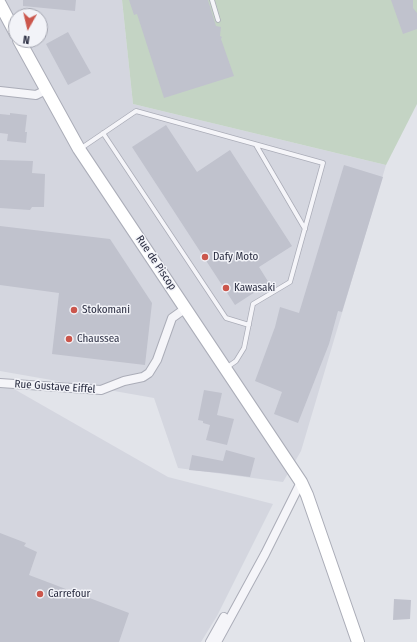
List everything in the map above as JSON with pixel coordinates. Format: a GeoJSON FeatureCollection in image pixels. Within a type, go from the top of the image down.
{"type":"FeatureCollection","features":[{"type":"Feature","properties":{"kind":"street"},"geometry":{"type":"LineString","coordinates":[[0,4],[8,19]]}},
{"type":"Feature","properties":{"kind":"street","name":"Rue de Piscop"},"geometry":{"type":"LineString","coordinates":[[23,48],[79,149],[301,482],[307,495],[358,642]]}},
{"type":"Feature","properties":{"kind":"street"},"geometry":{"type":"LineString","coordinates":[[0,91],[36,95],[46,90]]}},
{"type":"Feature","properties":{"kind":"street","name":"Rue Gustave Eiffel"},"geometry":{"type":"LineString","coordinates":[[0,383],[101,390],[124,381],[143,377],[149,373],[157,360],[172,318],[186,308]]}},
{"type":"Feature","properties":{"kind":"street"},"geometry":{"type":"LineString","coordinates":[[217,642],[265,554],[301,482]]}},
{"type":"Feature","properties":{"kind":"street"},"geometry":{"type":"LineString","coordinates":[[210,642],[261,551],[272,538]]}},
{"type":"Feature","properties":{"kind":"lane"},"geometry":{"type":"LineString","coordinates":[[212,0],[218,20]]}},
{"type":"Feature","properties":{"kind":"lane"},"geometry":{"type":"LineString","coordinates":[[79,149],[136,111],[323,163],[290,282],[253,304],[244,348],[236,361],[226,369]]}},
{"type":"Feature","properties":{"kind":"lane"},"geometry":{"type":"LineString","coordinates":[[103,133],[226,318],[249,325]]}},
{"type":"Feature","properties":{"kind":"lane"},"geometry":{"type":"LineString","coordinates":[[256,145],[305,229]]}},
{"type":"Feature","properties":{"kind":"shaded area"},"geometry":{"type":"Polygon","coordinates":[[[0,0],[122,0],[133,104],[386,165],[301,451],[283,482],[178,468],[154,398],[0,371],[0,0]]]}},
{"type":"Feature","properties":{"kind":"shaded area"},"geometry":{"type":"Polygon","coordinates":[[[0,381],[168,477],[273,504],[217,616],[201,642],[0,642],[0,381]]]}},
{"type":"Feature","properties":{"kind":"green space"},"geometry":{"type":"Polygon","coordinates":[[[122,0],[417,0],[417,104],[386,165],[133,104],[122,0]]]}},
{"type":"Feature","properties":{"kind":"building"},"geometry":{"type":"Polygon","coordinates":[[[23,0],[76,0],[75,11],[23,6],[23,0]]]}},
{"type":"Feature","properties":{"kind":"building"},"geometry":{"type":"Polygon","coordinates":[[[129,0],[208,0],[216,26],[221,27],[220,36],[222,37],[221,39],[234,76],[164,98],[137,14],[134,15],[129,0]]]}},
{"type":"Feature","properties":{"kind":"building"},"geometry":{"type":"Polygon","coordinates":[[[391,0],[413,0],[413,8],[417,13],[417,29],[403,34],[391,0]]]}},
{"type":"Feature","properties":{"kind":"building"},"geometry":{"type":"Polygon","coordinates":[[[68,32],[91,73],[68,85],[48,48],[48,43],[68,32]]]}},
{"type":"Feature","properties":{"kind":"building"},"geometry":{"type":"Polygon","coordinates":[[[10,113],[27,115],[25,132],[27,132],[26,143],[7,141],[8,134],[0,133],[0,114],[10,115],[10,113]]]}},
{"type":"Feature","properties":{"kind":"building"},"geometry":{"type":"Polygon","coordinates":[[[166,125],[197,172],[230,150],[292,246],[259,267],[269,283],[235,305],[132,147],[166,125]]]}},
{"type":"Feature","properties":{"kind":"building"},"geometry":{"type":"Polygon","coordinates":[[[0,160],[33,161],[32,173],[45,174],[44,207],[32,207],[30,210],[0,208],[0,160]]]}},
{"type":"Feature","properties":{"kind":"building"},"geometry":{"type":"Polygon","coordinates":[[[344,165],[383,177],[342,312],[338,311],[329,344],[298,423],[274,414],[282,392],[255,381],[275,327],[280,307],[299,313],[344,165]]]}},
{"type":"Feature","properties":{"kind":"building"},"geometry":{"type":"Polygon","coordinates":[[[0,226],[110,239],[152,303],[145,365],[52,354],[59,293],[0,285],[0,226]]]}},
{"type":"Feature","properties":{"kind":"building"},"geometry":{"type":"Polygon","coordinates":[[[204,390],[222,393],[217,415],[234,419],[227,445],[206,440],[210,425],[198,420],[204,390]]]}},
{"type":"Feature","properties":{"kind":"building"},"geometry":{"type":"Polygon","coordinates":[[[226,450],[255,458],[250,477],[189,470],[192,455],[223,461],[226,450]]]}},
{"type":"Feature","properties":{"kind":"building","name":"Carrefour"},"geometry":{"type":"Polygon","coordinates":[[[0,533],[26,543],[24,546],[37,552],[29,575],[129,613],[119,642],[0,642],[0,533]]]}},
{"type":"Feature","properties":{"kind":"building"},"geometry":{"type":"Polygon","coordinates":[[[394,599],[411,600],[410,619],[393,620],[394,599]]]}},
{"type":"Feature","properties":{"kind":"place","name":"Dafy Moto"},"geometry":{"type":"Point","coordinates":[205,257]}},
{"type":"Feature","properties":{"kind":"place","name":"Kawasaki"},"geometry":{"type":"Point","coordinates":[226,288]}},
{"type":"Feature","properties":{"kind":"place","name":"Stokomani"},"geometry":{"type":"Point","coordinates":[74,310]}},
{"type":"Feature","properties":{"kind":"place","name":"Chaussea"},"geometry":{"type":"Point","coordinates":[69,339]}},
{"type":"Feature","properties":{"kind":"place","name":"Carrefour"},"geometry":{"type":"Point","coordinates":[40,594]}}]}
